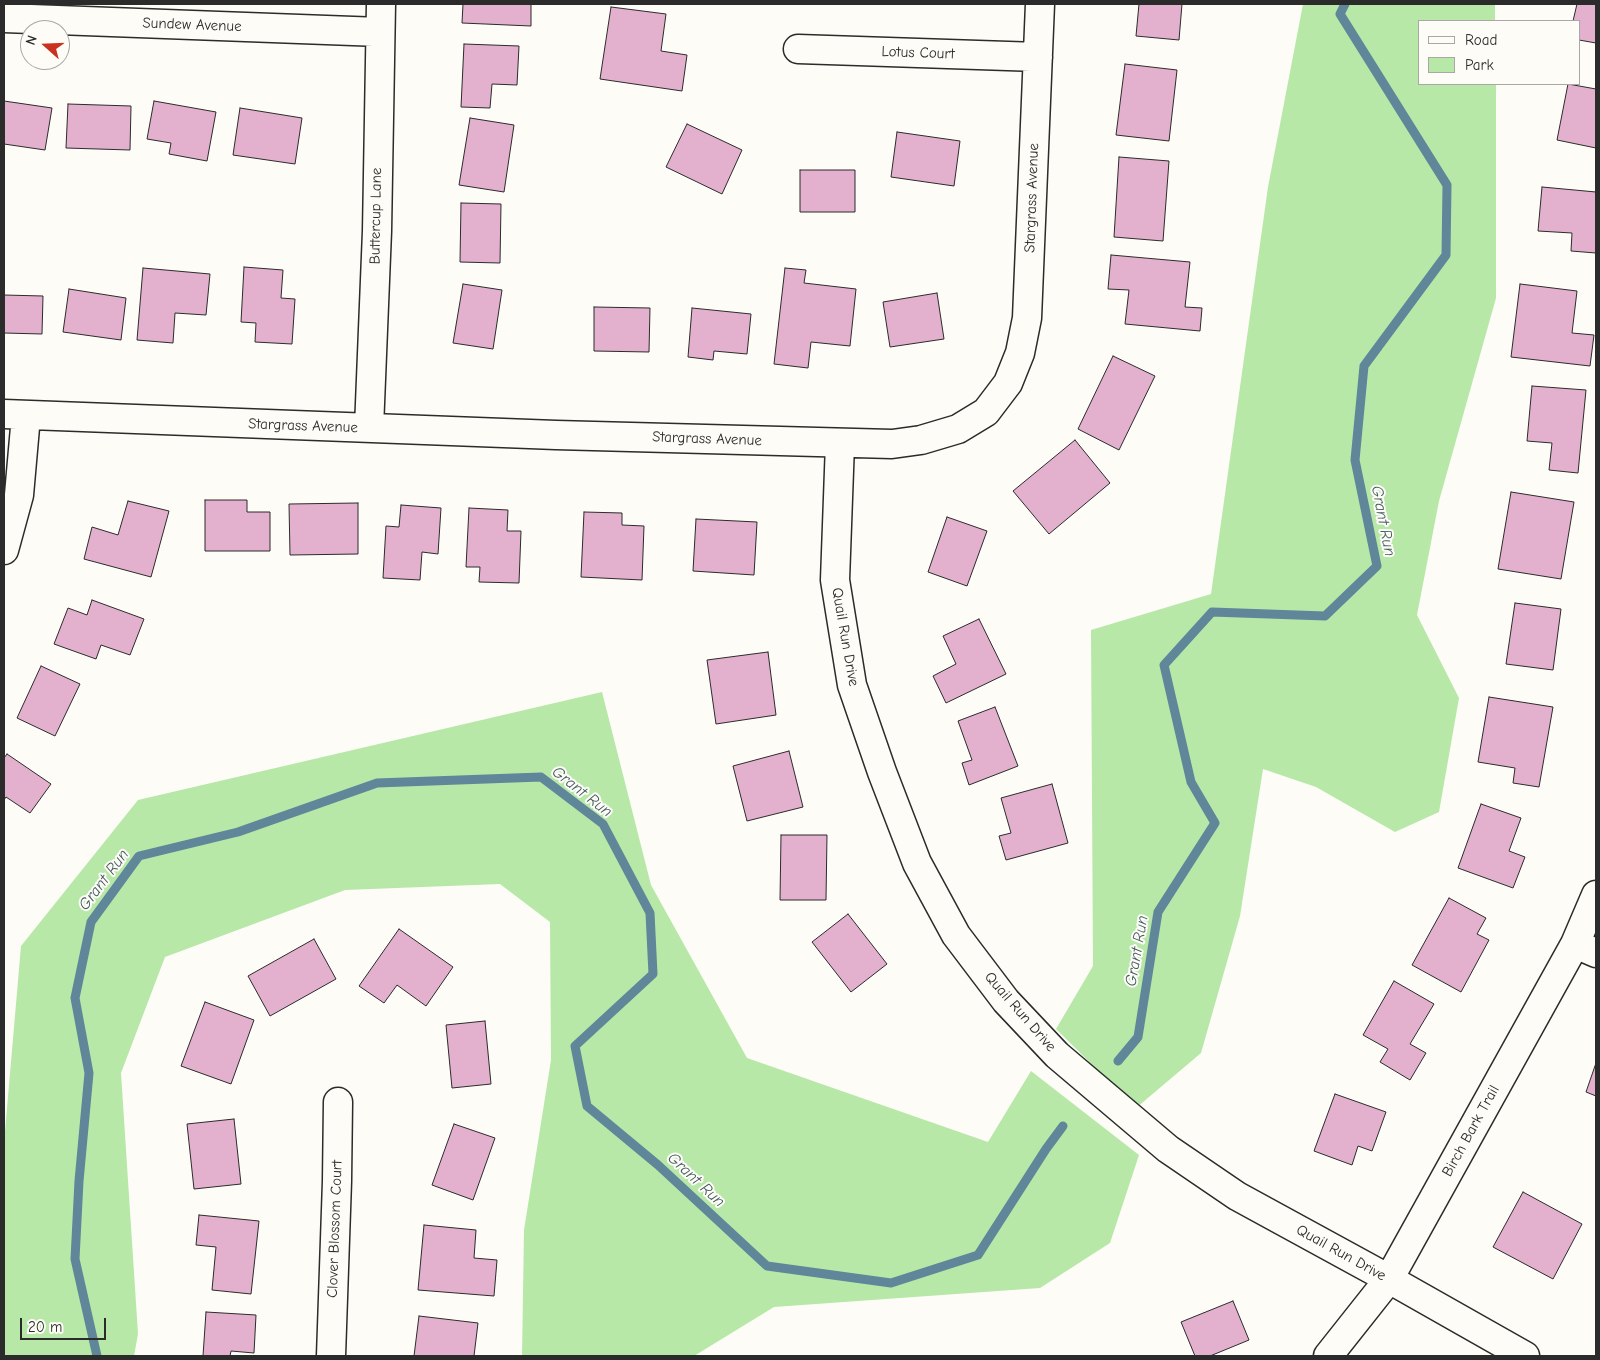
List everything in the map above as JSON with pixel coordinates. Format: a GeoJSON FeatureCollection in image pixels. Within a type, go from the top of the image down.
{"type":"FeatureCollection","features":[{"type":"Feature","properties":{"kind":"street","name":"Buttercup Lane"},"geometry":{"type":"LineString","coordinates":[[369,428],[381,4]]}},
{"type":"Feature","properties":{"kind":"street","name":"Stargrass Avenue"},"geometry":{"type":"LineString","coordinates":[[15,415],[892,444],[921,440],[958,429],[986,412],[1008,383],[1020,353],[1027,318],[1040,4]]}},
{"type":"Feature","properties":{"kind":"street","name":"Sundew Avenue"},"geometry":{"type":"LineString","coordinates":[[4,18],[380,32]]}},
{"type":"Feature","properties":{"kind":"street","name":"Lotus Court"},"geometry":{"type":"LineString","coordinates":[[798,49],[1038,57]]}},
{"type":"Feature","properties":{"kind":"street"},"geometry":{"type":"LineString","coordinates":[[4,550],[19,495],[15,415]]}},
{"type":"Feature","properties":{"kind":"street","name":"Quail Run Drive"},"geometry":{"type":"LineString","coordinates":[[840,443],[835,580],[852,685],[882,772],[917,863],[956,935],[1006,1000],[1057,1054],[1168,1149],[1237,1196],[1525,1356]]}},
{"type":"Feature","properties":{"kind":"street","name":"Birch Bark Trail"},"geometry":{"type":"LineString","coordinates":[[1328,1356],[1389,1279],[1586,948],[1596,895]]}},
{"type":"Feature","properties":{"kind":"street","name":"Clover Blossom Court"},"geometry":{"type":"LineString","coordinates":[[331,1356],[338,1102]]}},
{"type":"Feature","properties":{"kind":"green space"},"geometry":{"type":"Polygon","coordinates":[[[1303,4],[1495,4],[1495,20],[1418,20],[1418,85],[1496,85],[1496,298],[1439,501],[1417,615],[1459,698],[1439,812],[1395,832],[1316,787],[1263,769],[1240,916],[1201,1053],[1136,1108],[1056,1029],[1093,966],[1091,630],[1211,594],[1268,187],[1303,4]]]}},
{"type":"Feature","properties":{"kind":"green space"},"geometry":{"type":"Polygon","coordinates":[[[602,692],[651,885],[747,1058],[988,1142],[1031,1071],[1139,1155],[1110,1243],[1040,1288],[774,1307],[694,1356],[522,1356],[524,1230],[551,1060],[550,922],[500,884],[345,890],[165,957],[121,1073],[138,1334],[134,1356],[4,1356],[4,1143],[21,946],[138,800],[602,692]]]}},
{"type":"Feature","properties":{"kind":"building"},"geometry":{"type":"Polygon","coordinates":[[[463,4],[531,4],[531,26],[462,23],[463,4]]]}},
{"type":"Feature","properties":{"kind":"building"},"geometry":{"type":"Polygon","coordinates":[[[1139,4],[1182,4],[1179,40],[1136,36],[1139,4]]]}},
{"type":"Feature","properties":{"kind":"building"},"geometry":{"type":"Polygon","coordinates":[[[1577,4],[1596,4],[1596,43],[1580,40],[1580,20],[1573,20],[1577,4]]]}},
{"type":"Feature","properties":{"kind":"building"},"geometry":{"type":"Polygon","coordinates":[[[611,7],[666,14],[661,51],[687,55],[682,91],[600,79],[611,7]]]}},
{"type":"Feature","properties":{"kind":"building"},"geometry":{"type":"Polygon","coordinates":[[[464,44],[519,46],[517,85],[492,84],[490,108],[461,107],[464,44]]]}},
{"type":"Feature","properties":{"kind":"building"},"geometry":{"type":"Polygon","coordinates":[[[1125,64],[1177,70],[1169,141],[1116,135],[1125,64]]]}},
{"type":"Feature","properties":{"kind":"building"},"geometry":{"type":"Polygon","coordinates":[[[1568,85],[1596,89],[1596,148],[1557,140],[1568,85]]]}},
{"type":"Feature","properties":{"kind":"building"},"geometry":{"type":"Polygon","coordinates":[[[4,101],[52,108],[45,150],[4,144],[4,101]]]}},
{"type":"Feature","properties":{"kind":"building"},"geometry":{"type":"Polygon","coordinates":[[[154,101],[216,112],[207,161],[169,154],[171,143],[147,139],[154,101]]]}},
{"type":"Feature","properties":{"kind":"building"},"geometry":{"type":"Polygon","coordinates":[[[68,104],[131,106],[130,150],[66,148],[68,104]]]}},
{"type":"Feature","properties":{"kind":"building"},"geometry":{"type":"Polygon","coordinates":[[[240,108],[302,118],[295,164],[233,155],[240,108]]]}},
{"type":"Feature","properties":{"kind":"building"},"geometry":{"type":"Polygon","coordinates":[[[470,118],[514,125],[504,192],[459,185],[470,118]]]}},
{"type":"Feature","properties":{"kind":"building"},"geometry":{"type":"Polygon","coordinates":[[[687,124],[742,150],[722,194],[666,167],[687,124]]]}},
{"type":"Feature","properties":{"kind":"building"},"geometry":{"type":"Polygon","coordinates":[[[897,132],[960,141],[954,186],[891,177],[897,132]]]}},
{"type":"Feature","properties":{"kind":"building"},"geometry":{"type":"Polygon","coordinates":[[[1119,157],[1169,161],[1163,241],[1114,237],[1119,157]]]}},
{"type":"Feature","properties":{"kind":"building"},"geometry":{"type":"Polygon","coordinates":[[[800,170],[855,170],[855,212],[800,212],[800,170]]]}},
{"type":"Feature","properties":{"kind":"building"},"geometry":{"type":"Polygon","coordinates":[[[1542,187],[1596,192],[1596,253],[1571,251],[1572,233],[1538,231],[1542,187]]]}},
{"type":"Feature","properties":{"kind":"building"},"geometry":{"type":"Polygon","coordinates":[[[461,203],[501,204],[500,263],[460,262],[461,203]]]}},
{"type":"Feature","properties":{"kind":"building"},"geometry":{"type":"Polygon","coordinates":[[[1111,255],[1190,262],[1185,307],[1202,308],[1200,331],[1125,324],[1129,290],[1108,289],[1111,255]]]}},
{"type":"Feature","properties":{"kind":"building"},"geometry":{"type":"Polygon","coordinates":[[[244,267],[283,270],[281,298],[295,299],[292,344],[255,342],[256,323],[241,322],[244,267]]]}},
{"type":"Feature","properties":{"kind":"building"},"geometry":{"type":"Polygon","coordinates":[[[143,268],[210,274],[206,315],[175,313],[173,343],[137,340],[143,268]]]}},
{"type":"Feature","properties":{"kind":"building"},"geometry":{"type":"Polygon","coordinates":[[[785,268],[806,270],[804,283],[856,289],[850,346],[811,342],[808,368],[774,364],[785,268]]]}},
{"type":"Feature","properties":{"kind":"building"},"geometry":{"type":"Polygon","coordinates":[[[463,284],[502,290],[493,349],[453,343],[463,284]]]}},
{"type":"Feature","properties":{"kind":"building"},"geometry":{"type":"Polygon","coordinates":[[[1520,284],[1577,291],[1572,333],[1594,335],[1590,366],[1511,357],[1520,284]]]}},
{"type":"Feature","properties":{"kind":"building"},"geometry":{"type":"Polygon","coordinates":[[[69,289],[126,298],[121,340],[63,332],[69,289]]]}},
{"type":"Feature","properties":{"kind":"building"},"geometry":{"type":"Polygon","coordinates":[[[937,293],[944,339],[890,347],[883,302],[937,293]]]}},
{"type":"Feature","properties":{"kind":"building"},"geometry":{"type":"Polygon","coordinates":[[[4,295],[43,296],[42,334],[4,333],[4,295]]]}},
{"type":"Feature","properties":{"kind":"building"},"geometry":{"type":"Polygon","coordinates":[[[594,307],[650,308],[649,352],[594,351],[594,307]]]}},
{"type":"Feature","properties":{"kind":"building"},"geometry":{"type":"Polygon","coordinates":[[[692,308],[751,314],[747,354],[714,351],[713,360],[688,357],[692,308]]]}},
{"type":"Feature","properties":{"kind":"building"},"geometry":{"type":"Polygon","coordinates":[[[1113,356],[1155,376],[1119,450],[1078,429],[1113,356]]]}},
{"type":"Feature","properties":{"kind":"building"},"geometry":{"type":"Polygon","coordinates":[[[1532,386],[1586,390],[1578,473],[1549,470],[1552,443],[1527,441],[1532,386]]]}},
{"type":"Feature","properties":{"kind":"building"},"geometry":{"type":"Polygon","coordinates":[[[1075,440],[1110,483],[1049,534],[1013,491],[1075,440]]]}},
{"type":"Feature","properties":{"kind":"building"},"geometry":{"type":"Polygon","coordinates":[[[1511,492],[1574,502],[1561,579],[1498,569],[1511,492]]]}},
{"type":"Feature","properties":{"kind":"building"},"geometry":{"type":"Polygon","coordinates":[[[205,500],[247,500],[247,512],[270,512],[270,551],[205,551],[205,500]]]}},
{"type":"Feature","properties":{"kind":"building"},"geometry":{"type":"Polygon","coordinates":[[[128,501],[169,511],[151,577],[84,559],[92,527],[118,535],[128,501]]]}},
{"type":"Feature","properties":{"kind":"building"},"geometry":{"type":"Polygon","coordinates":[[[358,503],[358,554],[290,555],[289,504],[358,503]]]}},
{"type":"Feature","properties":{"kind":"building"},"geometry":{"type":"Polygon","coordinates":[[[401,505],[441,508],[438,554],[422,552],[420,580],[383,578],[386,526],[399,527],[401,505]]]}},
{"type":"Feature","properties":{"kind":"building"},"geometry":{"type":"Polygon","coordinates":[[[469,508],[508,510],[507,531],[521,531],[519,583],[479,582],[480,567],[466,567],[469,508]]]}},
{"type":"Feature","properties":{"kind":"building"},"geometry":{"type":"Polygon","coordinates":[[[584,512],[622,513],[622,525],[644,526],[642,580],[581,577],[584,512]]]}},
{"type":"Feature","properties":{"kind":"building"},"geometry":{"type":"Polygon","coordinates":[[[947,517],[987,531],[967,586],[928,572],[947,517]]]}},
{"type":"Feature","properties":{"kind":"building"},"geometry":{"type":"Polygon","coordinates":[[[696,519],[757,522],[754,575],[693,571],[696,519]]]}},
{"type":"Feature","properties":{"kind":"building"},"geometry":{"type":"Polygon","coordinates":[[[92,600],[144,619],[130,655],[101,645],[96,659],[54,644],[68,608],[87,615],[92,600]]]}},
{"type":"Feature","properties":{"kind":"building"},"geometry":{"type":"Polygon","coordinates":[[[1515,603],[1561,609],[1553,670],[1506,664],[1515,603]]]}},
{"type":"Feature","properties":{"kind":"building"},"geometry":{"type":"Polygon","coordinates":[[[979,619],[1006,674],[946,703],[933,676],[956,664],[943,636],[979,619]]]}},
{"type":"Feature","properties":{"kind":"building"},"geometry":{"type":"Polygon","coordinates":[[[768,652],[776,715],[716,724],[707,660],[768,652]]]}},
{"type":"Feature","properties":{"kind":"building"},"geometry":{"type":"Polygon","coordinates":[[[41,666],[80,684],[55,736],[17,718],[41,666]]]}},
{"type":"Feature","properties":{"kind":"building"},"geometry":{"type":"Polygon","coordinates":[[[1489,697],[1553,707],[1539,787],[1513,783],[1515,768],[1478,762],[1489,697]]]}},
{"type":"Feature","properties":{"kind":"building"},"geometry":{"type":"Polygon","coordinates":[[[995,707],[1018,766],[969,785],[962,763],[972,760],[958,721],[995,707]]]}},
{"type":"Feature","properties":{"kind":"building"},"geometry":{"type":"Polygon","coordinates":[[[789,751],[803,807],[747,821],[733,766],[789,751]]]}},
{"type":"Feature","properties":{"kind":"building"},"geometry":{"type":"Polygon","coordinates":[[[7,754],[51,784],[30,813],[6,797],[4,800],[4,758],[7,754]]]}},
{"type":"Feature","properties":{"kind":"building"},"geometry":{"type":"Polygon","coordinates":[[[1052,784],[1068,843],[1006,860],[999,836],[1011,833],[1001,798],[1052,784]]]}},
{"type":"Feature","properties":{"kind":"building"},"geometry":{"type":"Polygon","coordinates":[[[1481,804],[1521,818],[1509,851],[1525,857],[1513,888],[1458,868],[1481,804]]]}},
{"type":"Feature","properties":{"kind":"building"},"geometry":{"type":"Polygon","coordinates":[[[781,835],[827,835],[826,900],[780,900],[781,835]]]}},
{"type":"Feature","properties":{"kind":"building"},"geometry":{"type":"Polygon","coordinates":[[[1449,898],[1486,918],[1477,934],[1489,940],[1461,992],[1412,965],[1449,898]]]}},
{"type":"Feature","properties":{"kind":"building"},"geometry":{"type":"Polygon","coordinates":[[[848,914],[887,964],[851,992],[812,942],[848,914]]]}},
{"type":"Feature","properties":{"kind":"building"},"geometry":{"type":"Polygon","coordinates":[[[399,929],[453,967],[426,1006],[397,985],[384,1003],[359,986],[399,929]]]}},
{"type":"Feature","properties":{"kind":"building"},"geometry":{"type":"Polygon","coordinates":[[[314,939],[336,979],[270,1016],[248,976],[314,939]]]}},
{"type":"Feature","properties":{"kind":"building"},"geometry":{"type":"Polygon","coordinates":[[[1394,981],[1434,1004],[1410,1044],[1426,1053],[1410,1080],[1380,1062],[1388,1049],[1363,1035],[1394,981]]]}},
{"type":"Feature","properties":{"kind":"building"},"geometry":{"type":"Polygon","coordinates":[[[205,1002],[254,1020],[231,1084],[181,1066],[205,1002]]]}},
{"type":"Feature","properties":{"kind":"building"},"geometry":{"type":"Polygon","coordinates":[[[485,1021],[491,1084],[452,1088],[446,1025],[485,1021]]]}},
{"type":"Feature","properties":{"kind":"building"},"geometry":{"type":"Polygon","coordinates":[[[1596,1063],[1596,1096],[1586,1092],[1596,1063]]]}},
{"type":"Feature","properties":{"kind":"building"},"geometry":{"type":"Polygon","coordinates":[[[1335,1094],[1386,1112],[1372,1151],[1358,1146],[1352,1165],[1314,1151],[1335,1094]]]}},
{"type":"Feature","properties":{"kind":"building"},"geometry":{"type":"Polygon","coordinates":[[[234,1119],[241,1184],[194,1189],[187,1124],[234,1119]]]}},
{"type":"Feature","properties":{"kind":"building"},"geometry":{"type":"Polygon","coordinates":[[[454,1124],[495,1138],[473,1200],[432,1185],[454,1124]]]}},
{"type":"Feature","properties":{"kind":"building"},"geometry":{"type":"Polygon","coordinates":[[[1523,1192],[1582,1224],[1553,1279],[1493,1247],[1523,1192]]]}},
{"type":"Feature","properties":{"kind":"building"},"geometry":{"type":"Polygon","coordinates":[[[199,1215],[259,1221],[251,1294],[212,1290],[216,1247],[196,1245],[199,1215]]]}},
{"type":"Feature","properties":{"kind":"building"},"geometry":{"type":"Polygon","coordinates":[[[424,1225],[476,1230],[474,1258],[497,1260],[494,1296],[418,1290],[424,1225]]]}},
{"type":"Feature","properties":{"kind":"building"},"geometry":{"type":"Polygon","coordinates":[[[1233,1301],[1249,1340],[1210,1356],[1195,1356],[1181,1322],[1233,1301]]]}},
{"type":"Feature","properties":{"kind":"building"},"geometry":{"type":"Polygon","coordinates":[[[206,1312],[256,1315],[254,1353],[231,1351],[230,1356],[203,1356],[206,1312]]]}},
{"type":"Feature","properties":{"kind":"building"},"geometry":{"type":"Polygon","coordinates":[[[419,1316],[478,1323],[474,1356],[414,1356],[419,1316]]]}},
{"type":"Feature","properties":{"kind":"waterway","name":"Grant Run"},"geometry":{"type":"LineString","coordinates":[[1118,1061],[1138,1037],[1158,912],[1215,823],[1191,782],[1164,665],[1212,612],[1325,616],[1377,566],[1355,460],[1364,366],[1446,255],[1447,185],[1340,14],[1345,4]]}},
{"type":"Feature","properties":{"kind":"waterway","name":"Grant Run"},"geometry":{"type":"LineString","coordinates":[[97,1356],[75,1259],[79,1181],[89,1073],[75,998],[91,922],[139,856],[238,832],[377,783],[541,777],[603,824],[650,913],[653,974],[575,1046],[587,1106],[658,1165],[767,1266],[891,1283],[978,1255],[1046,1149],[1063,1126]]}}]}
